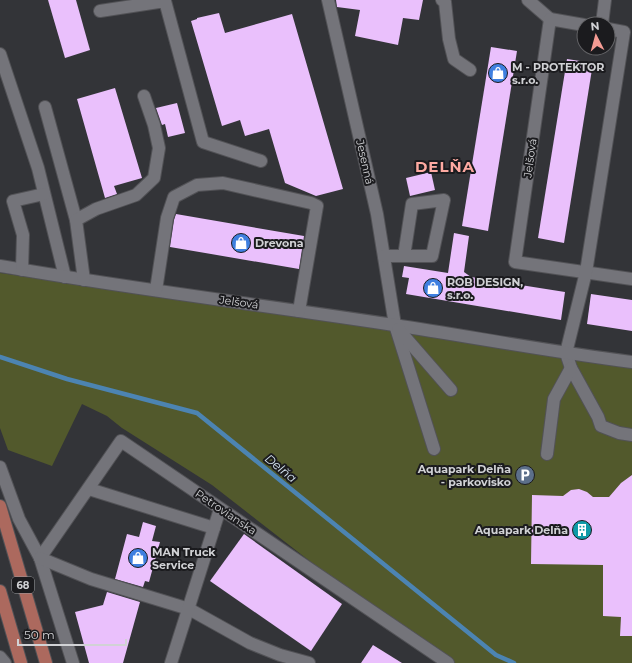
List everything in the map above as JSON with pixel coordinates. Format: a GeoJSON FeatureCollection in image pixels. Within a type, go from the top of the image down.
{"type":"FeatureCollection","features":[{"type":"Feature","properties":{"kind":"main road","name":"68"},"geometry":{"type":"LineString","coordinates":[[0,506],[46,663]]}},
{"type":"Feature","properties":{"kind":"main road","name":"68"},"geometry":{"type":"LineString","coordinates":[[0,591],[21,663]]}},
{"type":"Feature","properties":{"kind":"street"},"geometry":{"type":"LineString","coordinates":[[100,11],[167,0],[203,142],[261,161]]}},
{"type":"Feature","properties":{"kind":"street","name":"Jesenná"},"geometry":{"type":"LineString","coordinates":[[328,0],[377,214],[395,325]]}},
{"type":"Feature","properties":{"kind":"street"},"geometry":{"type":"LineString","coordinates":[[442,0],[445,2],[449,38],[454,59],[470,70]]}},
{"type":"Feature","properties":{"kind":"street"},"geometry":{"type":"LineString","coordinates":[[528,0],[550,19],[576,24]]}},
{"type":"Feature","properties":{"kind":"street"},"geometry":{"type":"LineString","coordinates":[[603,16],[605,0]]}},
{"type":"Feature","properties":{"kind":"street","name":"Jelšová"},"geometry":{"type":"LineString","coordinates":[[550,19],[515,262],[632,279]]}},
{"type":"Feature","properties":{"kind":"street"},"geometry":{"type":"LineString","coordinates":[[616,30],[624,32],[586,272],[566,353],[570,368],[602,426],[619,433],[632,435]]}},
{"type":"Feature","properties":{"kind":"street"},"geometry":{"type":"LineString","coordinates":[[0,54],[38,168],[64,277]]}},
{"type":"Feature","properties":{"kind":"street"},"geometry":{"type":"LineString","coordinates":[[76,220],[96,208],[136,195],[154,178],[159,148],[154,125],[144,96]]}},
{"type":"Feature","properties":{"kind":"street"},"geometry":{"type":"LineString","coordinates":[[45,107],[76,220],[84,280]]}},
{"type":"Feature","properties":{"kind":"street"},"geometry":{"type":"LineString","coordinates":[[156,290],[167,218],[174,197],[197,185],[223,183],[311,203],[317,206],[299,311]]}},
{"type":"Feature","properties":{"kind":"street"},"geometry":{"type":"LineString","coordinates":[[22,270],[22,235],[13,201],[44,194]]}},
{"type":"Feature","properties":{"kind":"street"},"geometry":{"type":"LineString","coordinates":[[384,256],[404,256],[432,256],[444,200],[412,204],[404,256]]}},
{"type":"Feature","properties":{"kind":"street","name":"Jelšová"},"geometry":{"type":"LineString","coordinates":[[0,266],[64,277],[395,325],[566,353],[632,362]]}},
{"type":"Feature","properties":{"kind":"street"},"geometry":{"type":"LineString","coordinates":[[395,325],[451,390]]}},
{"type":"Feature","properties":{"kind":"street"},"geometry":{"type":"LineString","coordinates":[[395,325],[434,449]]}},
{"type":"Feature","properties":{"kind":"street"},"geometry":{"type":"LineString","coordinates":[[547,454],[554,399],[570,368]]}},
{"type":"Feature","properties":{"kind":"street","name":"Petrovianska"},"geometry":{"type":"LineString","coordinates":[[40,558],[121,441],[448,663]]}},
{"type":"Feature","properties":{"kind":"street"},"geometry":{"type":"LineString","coordinates":[[0,467],[19,519],[40,558],[73,663]]}},
{"type":"Feature","properties":{"kind":"street"},"geometry":{"type":"LineString","coordinates":[[89,489],[214,528]]}},
{"type":"Feature","properties":{"kind":"street"},"geometry":{"type":"LineString","coordinates":[[171,663],[220,509]]}},
{"type":"Feature","properties":{"kind":"street"},"geometry":{"type":"LineString","coordinates":[[40,558],[91,579],[189,609],[250,643],[280,655],[310,663]]}},
{"type":"Feature","properties":{"kind":"street"},"geometry":{"type":"LineString","coordinates":[[0,657],[5,663]]}},
{"type":"Feature","properties":{"kind":"green space"},"geometry":{"type":"Polygon","coordinates":[[[0,273],[402,329],[632,359],[632,663],[441,663],[212,485],[122,428],[107,416],[82,404],[52,466],[8,450],[0,428],[0,273]]]}},
{"type":"Feature","properties":{"kind":"building"},"geometry":{"type":"Polygon","coordinates":[[[48,0],[76,0],[90,50],[65,58],[48,0]]]}},
{"type":"Feature","properties":{"kind":"building"},"geometry":{"type":"Polygon","coordinates":[[[336,0],[423,0],[419,20],[403,18],[398,45],[355,36],[360,10],[337,7],[336,0]]]}},
{"type":"Feature","properties":{"kind":"building"},"geometry":{"type":"Polygon","coordinates":[[[219,13],[225,33],[292,14],[343,189],[316,196],[285,183],[269,129],[245,136],[240,120],[222,126],[191,21],[197,18],[219,13]]]}},
{"type":"Feature","properties":{"kind":"building"},"geometry":{"type":"Polygon","coordinates":[[[491,47],[517,51],[488,231],[462,226],[491,47]]]}},
{"type":"Feature","properties":{"kind":"building"},"geometry":{"type":"Polygon","coordinates":[[[567,59],[593,63],[564,243],[538,238],[567,59]]]}},
{"type":"Feature","properties":{"kind":"building"},"geometry":{"type":"Polygon","coordinates":[[[115,88],[142,178],[114,186],[117,194],[105,198],[77,99],[115,88]]]}},
{"type":"Feature","properties":{"kind":"building"},"geometry":{"type":"Polygon","coordinates":[[[177,103],[185,133],[168,137],[165,124],[162,125],[156,108],[177,103]]]}},
{"type":"Feature","properties":{"kind":"building"},"geometry":{"type":"Polygon","coordinates":[[[431,172],[435,190],[410,196],[406,178],[431,172]]]}},
{"type":"Feature","properties":{"kind":"building"},"geometry":{"type":"Polygon","coordinates":[[[176,214],[304,236],[299,269],[170,247],[176,214]]]}},
{"type":"Feature","properties":{"kind":"building"},"geometry":{"type":"Polygon","coordinates":[[[454,233],[469,236],[464,272],[471,277],[565,292],[561,320],[406,294],[409,278],[402,277],[404,266],[448,273],[454,233]]]}},
{"type":"Feature","properties":{"kind":"building"},"geometry":{"type":"Polygon","coordinates":[[[591,294],[632,300],[632,331],[587,324],[591,294]]]}},
{"type":"Feature","properties":{"kind":"building","name":"Aquapark Delňa"},"geometry":{"type":"Polygon","coordinates":[[[632,475],[632,636],[620,636],[621,617],[603,616],[603,565],[531,564],[532,495],[563,496],[571,490],[579,489],[587,492],[593,497],[609,497],[621,483],[632,475]]]}},
{"type":"Feature","properties":{"kind":"building","name":"MAN Truck Service"},"geometry":{"type":"Polygon","coordinates":[[[143,522],[156,526],[152,541],[160,542],[149,582],[145,581],[143,587],[115,579],[127,534],[139,537],[143,522]]]}},
{"type":"Feature","properties":{"kind":"building"},"geometry":{"type":"Polygon","coordinates":[[[244,534],[342,604],[311,651],[210,581],[244,534]]]}},
{"type":"Feature","properties":{"kind":"building"},"geometry":{"type":"Polygon","coordinates":[[[107,592],[140,602],[123,663],[89,663],[75,612],[103,605],[107,592]]]}},
{"type":"Feature","properties":{"kind":"building"},"geometry":{"type":"Polygon","coordinates":[[[373,645],[402,663],[361,663],[373,645]]]}},
{"type":"Feature","properties":{"kind":"waterway","name":"Delňa"},"geometry":{"type":"LineString","coordinates":[[0,357],[67,379],[197,413],[496,655],[514,663]]}},
{"type":"Feature","properties":{"kind":"place","name":"M - PROTEKTOR s.r.o."},"geometry":{"type":"Point","coordinates":[498,73]}},
{"type":"Feature","properties":{"kind":"place","name":"Drevona"},"geometry":{"type":"Point","coordinates":[241,243]}},
{"type":"Feature","properties":{"kind":"place","name":"ROB DESIGN, s.r.o."},"geometry":{"type":"Point","coordinates":[433,288]}},
{"type":"Feature","properties":{"kind":"place","name":"Aquapark Delňa - parkovisko"},"geometry":{"type":"Point","coordinates":[525,475]}},
{"type":"Feature","properties":{"kind":"place","name":"Aquapark Delňa"},"geometry":{"type":"Point","coordinates":[582,530]}},
{"type":"Feature","properties":{"kind":"place","name":"MAN Truck Service"},"geometry":{"type":"Point","coordinates":[138,558]}},
{"type":"Feature","properties":{"kind":"district","name":"DELŇA"},"geometry":{"type":"Point","coordinates":[445,166]}}]}
